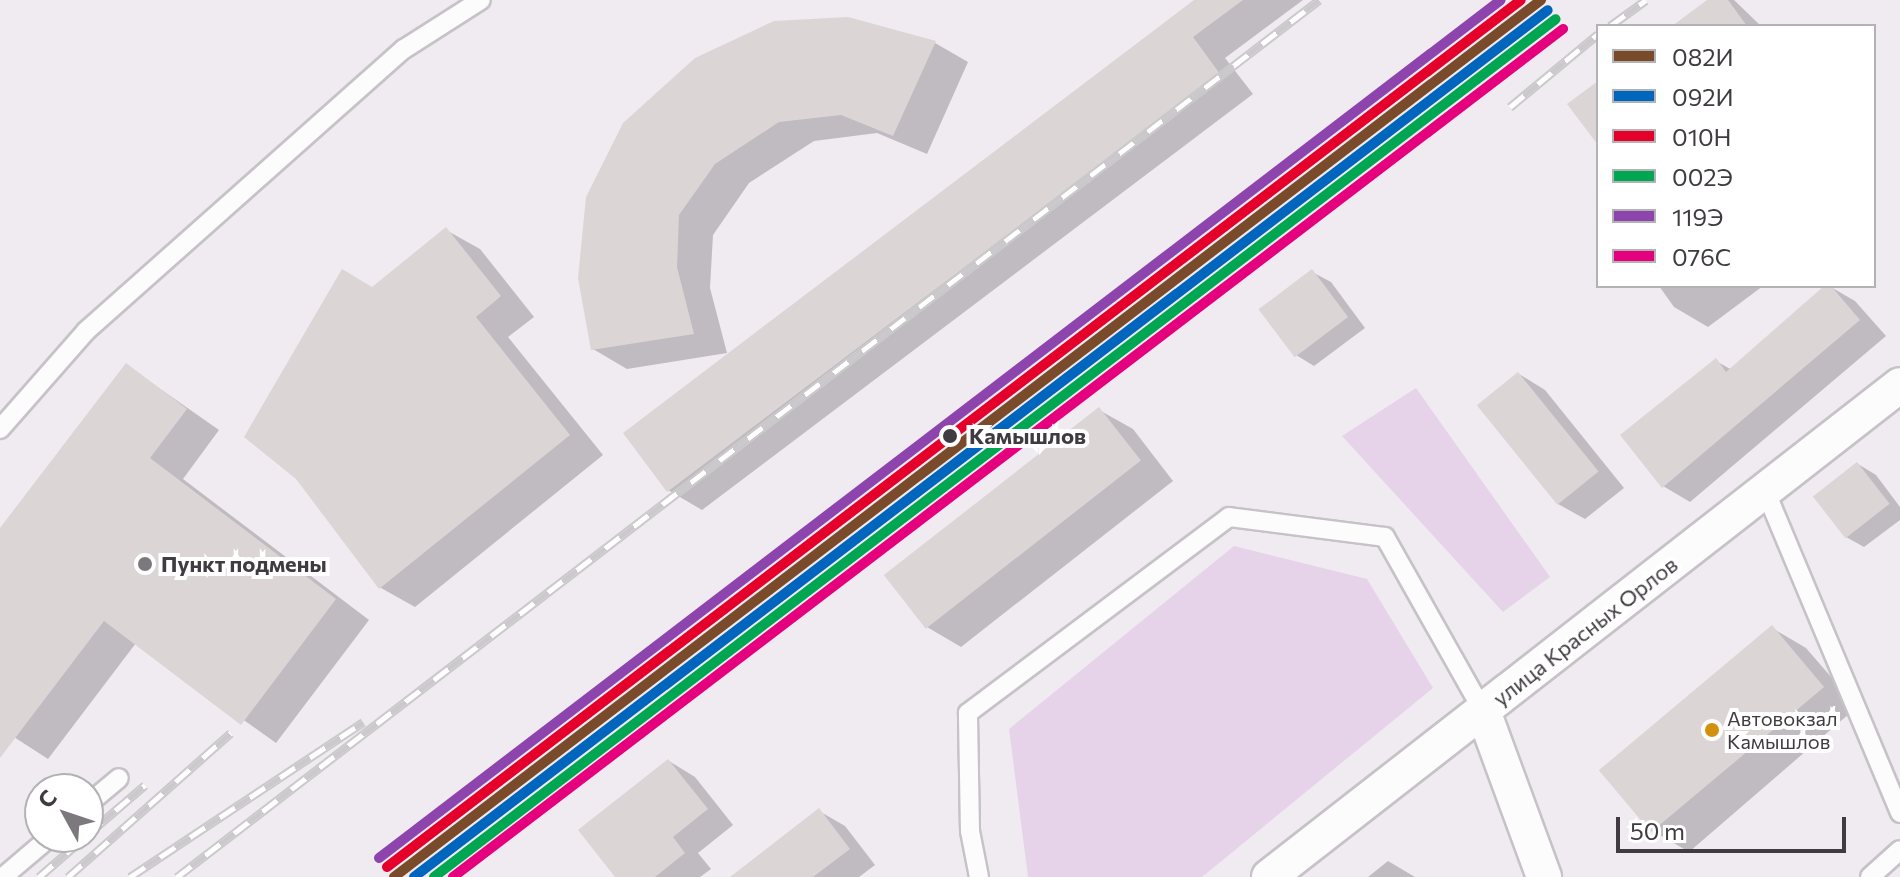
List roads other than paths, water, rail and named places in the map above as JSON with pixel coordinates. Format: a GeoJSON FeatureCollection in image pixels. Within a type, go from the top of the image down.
{"type":"FeatureCollection","features":[{"type":"Feature","properties":{"kind":"street","name":"улица Красных Орлов"},"geometry":{"type":"LineString","coordinates":[[1269,877],[1900,385]]}},
{"type":"Feature","properties":{"kind":"street"},"geometry":{"type":"LineString","coordinates":[[1483,711],[1544,877]]}},
{"type":"Feature","properties":{"kind":"lane"},"geometry":{"type":"LineString","coordinates":[[0,429],[97,321],[404,49],[481,0]]}},
{"type":"Feature","properties":{"kind":"lane"},"geometry":{"type":"LineString","coordinates":[[1765,490],[1900,813]]}},
{"type":"Feature","properties":{"kind":"lane"},"geometry":{"type":"LineString","coordinates":[[979,877],[970,831],[968,713],[1229,517],[1385,537],[1483,711]]}},
{"type":"Feature","properties":{"kind":"lane"},"geometry":{"type":"LineString","coordinates":[[104,791],[119,778]]}},
{"type":"Feature","properties":{"kind":"lane"},"geometry":{"type":"LineString","coordinates":[[1870,877],[1900,850]]}},
{"type":"Feature","properties":{"kind":"lane"},"geometry":{"type":"LineString","coordinates":[[3,877],[31,853]]}},
{"type":"Feature","properties":{"kind":"railway"},"geometry":{"type":"LineString","coordinates":[[177,877],[1319,0]]}},
{"type":"Feature","properties":{"kind":"railway"},"geometry":{"type":"LineString","coordinates":[[1613,24],[1646,0]]}},
{"type":"Feature","properties":{"kind":"railway"},"geometry":{"type":"LineString","coordinates":[[1510,107],[1596,36]]}},
{"type":"Feature","properties":{"kind":"railway"},"geometry":{"type":"LineString","coordinates":[[130,877],[363,722]]}},
{"type":"Feature","properties":{"kind":"railway"},"geometry":{"type":"LineString","coordinates":[[68,877],[231,733]]}},
{"type":"Feature","properties":{"kind":"railway"},"geometry":{"type":"LineString","coordinates":[[104,820],[145,785]]}},
{"type":"Feature","properties":{"kind":"railway"},"geometry":{"type":"LineString","coordinates":[[39,877],[67,853]]}},
{"type":"Feature","properties":{"kind":"place","name":"Камышлов"},"geometry":{"type":"Point","coordinates":[950,436]}},
{"type":"Feature","properties":{"kind":"place","name":"Пункт подмены"},"geometry":{"type":"Point","coordinates":[145,564]}},
{"type":"Feature","properties":{"kind":"place","name":"Автовокзал Камышлов"},"geometry":{"type":"Point","coordinates":[1712,730]}}]}
